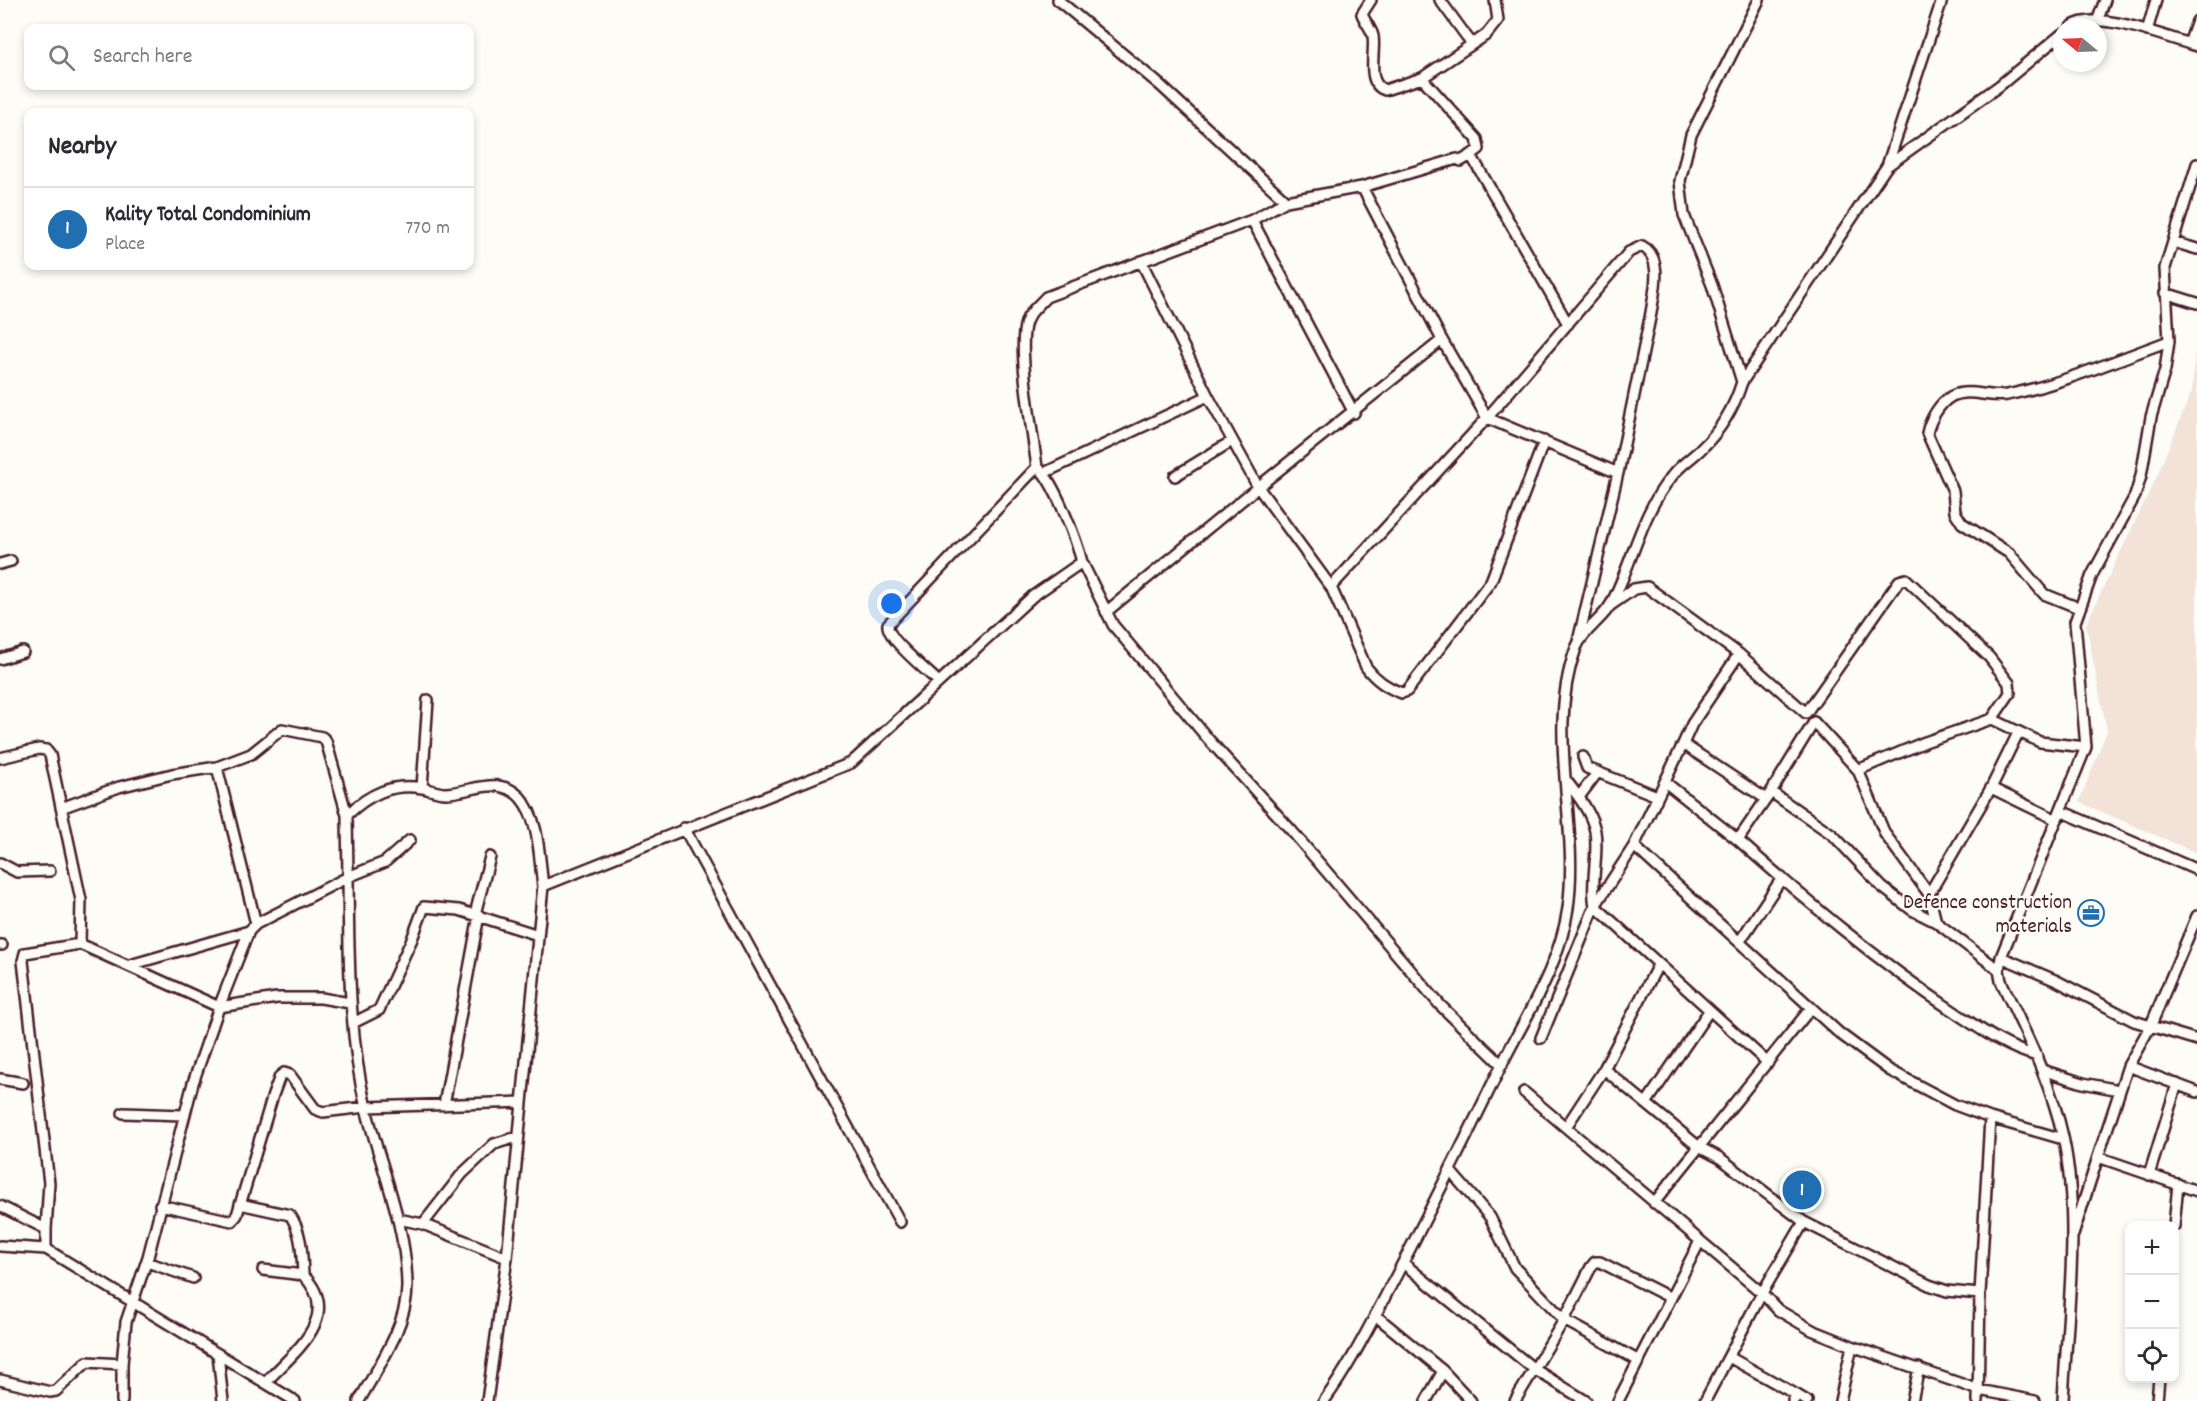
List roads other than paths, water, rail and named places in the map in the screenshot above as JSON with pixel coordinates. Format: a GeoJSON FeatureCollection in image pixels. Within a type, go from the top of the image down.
{"type":"FeatureCollection","features":[{"type":"Feature","properties":{"kind":"street"},"geometry":{"type":"LineString","coordinates":[[1058,0],[1160,85],[1286,201]]}},
{"type":"Feature","properties":{"kind":"street"},"geometry":{"type":"LineString","coordinates":[[1371,0],[1362,14],[1373,38],[1373,68],[1378,87],[1385,90],[1422,78],[1496,26],[1498,20],[1495,0]]}},
{"type":"Feature","properties":{"kind":"street"},"geometry":{"type":"LineString","coordinates":[[1440,0],[1472,44]]}},
{"type":"Feature","properties":{"kind":"street"},"geometry":{"type":"LineString","coordinates":[[1742,382],[1712,285],[1684,215],[1680,181],[1691,135],[1759,0]]}},
{"type":"Feature","properties":{"kind":"street"},"geometry":{"type":"LineString","coordinates":[[1609,607],[1656,498],[1672,475],[1716,434],[1727,417],[1742,382],[1887,166],[1942,0]]}},
{"type":"Feature","properties":{"kind":"street"},"geometry":{"type":"LineString","coordinates":[[2099,18],[2105,0]]}},
{"type":"Feature","properties":{"kind":"street"},"geometry":{"type":"LineString","coordinates":[[2147,32],[2156,0]]}},
{"type":"Feature","properties":{"kind":"street"},"geometry":{"type":"LineString","coordinates":[[2107,22],[2193,45],[2197,21]]}},
{"type":"Feature","properties":{"kind":"street"},"geometry":{"type":"LineString","coordinates":[[1887,166],[1998,86],[2053,41]]}},
{"type":"Feature","properties":{"kind":"street"},"geometry":{"type":"LineString","coordinates":[[1422,78],[1477,139],[1479,149],[1471,155],[1461,161],[1457,159],[1362,187],[1286,201],[1252,220],[1054,294],[1030,314],[1025,324],[1024,360],[1040,470],[1077,540],[1082,562],[1113,625],[1201,731],[1298,838],[1440,1005],[1502,1065]]}},
{"type":"Feature","properties":{"kind":"street"},"geometry":{"type":"LineString","coordinates":[[1471,155],[1568,324]]}},
{"type":"Feature","properties":{"kind":"street"},"geometry":{"type":"LineString","coordinates":[[2063,1401],[2071,1241],[2063,1139],[2037,1056],[2001,981],[1999,970],[2001,957],[2086,747],[2075,622],[2092,575],[2135,496],[2151,417],[2165,370],[2169,341],[2165,268],[2192,194],[2197,164]]}},
{"type":"Feature","properties":{"kind":"street"},"geometry":{"type":"LineString","coordinates":[[1362,187],[1442,340],[1487,418],[1618,473]]}},
{"type":"Feature","properties":{"kind":"street"},"geometry":{"type":"LineString","coordinates":[[1252,220],[1354,413]]}},
{"type":"Feature","properties":{"kind":"street"},"geometry":{"type":"LineString","coordinates":[[2173,242],[2197,249]]}},
{"type":"Feature","properties":{"kind":"street"},"geometry":{"type":"LineString","coordinates":[[1324,1401],[1375,1315],[1451,1172],[1502,1065],[1540,994],[1564,928],[1571,879],[1572,846],[1564,779],[1564,707],[1618,473],[1654,296],[1654,258],[1651,251],[1642,246],[1629,252],[1487,418],[1331,587]]}},
{"type":"Feature","properties":{"kind":"street"},"geometry":{"type":"LineString","coordinates":[[1141,261],[1208,396],[1258,487],[1331,587],[1366,667],[1373,676],[1392,690],[1402,693],[1407,691],[1491,581],[1544,441]]}},
{"type":"Feature","properties":{"kind":"street"},"geometry":{"type":"LineString","coordinates":[[2165,294],[2197,303]]}},
{"type":"Feature","properties":{"kind":"street"},"geometry":{"type":"LineString","coordinates":[[1107,612],[1258,487],[1354,413],[1442,340]]}},
{"type":"Feature","properties":{"kind":"street"},"geometry":{"type":"LineString","coordinates":[[2079,608],[2044,594],[2008,553],[1962,523],[1955,513],[1953,491],[1926,433],[1944,402],[1964,392],[1997,396],[2042,386],[2169,341]]}},
{"type":"Feature","properties":{"kind":"street"},"geometry":{"type":"LineString","coordinates":[[939,682],[897,643],[888,632],[888,624],[1040,470],[1208,396]]}},
{"type":"Feature","properties":{"kind":"street"},"geometry":{"type":"LineString","coordinates":[[1175,476],[1232,441]]}},
{"type":"Feature","properties":{"kind":"street"},"geometry":{"type":"LineString","coordinates":[[0,564],[11,561]]}},
{"type":"Feature","properties":{"kind":"street"},"geometry":{"type":"LineString","coordinates":[[543,886],[851,763],[1033,596],[1082,562]]}},
{"type":"Feature","properties":{"kind":"street"},"geometry":{"type":"LineString","coordinates":[[1806,713],[1902,579],[1910,581],[1970,638],[2009,683],[2010,693],[1992,718],[1924,742],[1858,770]]}},
{"type":"Feature","properties":{"kind":"street"},"geometry":{"type":"LineString","coordinates":[[1577,646],[1609,607],[1634,589],[1647,587],[1739,654],[1806,713],[1858,770],[1885,834],[1929,894],[1936,922]]}},
{"type":"Feature","properties":{"kind":"street"},"geometry":{"type":"LineString","coordinates":[[0,658],[23,652]]}},
{"type":"Feature","properties":{"kind":"street"},"geometry":{"type":"LineString","coordinates":[[1541,1038],[1595,906],[1634,846],[1692,724],[1739,654]]}},
{"type":"Feature","properties":{"kind":"street"},"geometry":{"type":"LineString","coordinates":[[422,788],[428,700]]}},
{"type":"Feature","properties":{"kind":"street"},"geometry":{"type":"LineString","coordinates":[[1992,718],[2019,733],[2053,745],[2086,747]]}},
{"type":"Feature","properties":{"kind":"street"},"geometry":{"type":"LineString","coordinates":[[1738,840],[1815,722]]}},
{"type":"Feature","properties":{"kind":"street"},"geometry":{"type":"LineString","coordinates":[[61,808],[119,787],[172,774],[218,767],[250,754],[282,729],[322,737],[326,741],[348,815],[350,1003],[366,1107],[398,1219],[407,1285],[404,1307],[385,1354],[359,1401]]}},
{"type":"Feature","properties":{"kind":"street"},"geometry":{"type":"LineString","coordinates":[[1929,894],[2019,733]]}},
{"type":"Feature","properties":{"kind":"street"},"geometry":{"type":"LineString","coordinates":[[1683,744],[1833,835],[1889,893],[1912,910],[1936,922],[1999,970]]}},
{"type":"Feature","properties":{"kind":"street"},"geometry":{"type":"LineString","coordinates":[[0,758],[39,749],[49,752],[81,900],[80,944]]}},
{"type":"Feature","properties":{"kind":"street"},"geometry":{"type":"LineString","coordinates":[[1583,758],[1587,768],[1596,773],[1658,796]]}},
{"type":"Feature","properties":{"kind":"street"},"geometry":{"type":"LineString","coordinates":[[218,767],[256,924]]}},
{"type":"Feature","properties":{"kind":"street"},"geometry":{"type":"LineString","coordinates":[[1579,797],[1596,773]]}},
{"type":"Feature","properties":{"kind":"street"},"geometry":{"type":"LineString","coordinates":[[1564,779],[1579,797],[1595,831],[1593,888],[1595,906],[1768,1063]]}},
{"type":"Feature","properties":{"kind":"street"},"geometry":{"type":"LineString","coordinates":[[1665,782],[1738,840],[1834,924],[1911,983],[2010,1046],[2037,1056]]}},
{"type":"Feature","properties":{"kind":"street"},"geometry":{"type":"LineString","coordinates":[[348,815],[372,794],[397,787],[422,788],[447,793],[489,784],[501,787],[520,798],[532,822],[543,886],[507,1258],[487,1401]]}},
{"type":"Feature","properties":{"kind":"street"},"geometry":{"type":"LineString","coordinates":[[1990,788],[2197,870]]}},
{"type":"Feature","properties":{"kind":"street"},"geometry":{"type":"LineString","coordinates":[[684,828],[900,1222]]}},
{"type":"Feature","properties":{"kind":"street"},"geometry":{"type":"LineString","coordinates":[[122,1401],[122,1364],[126,1322],[147,1262],[183,1115],[219,1007],[249,931],[256,924],[348,877],[385,862],[410,840]]}},
{"type":"Feature","properties":{"kind":"street"},"geometry":{"type":"LineString","coordinates":[[1634,846],[1839,1034],[1889,1070],[1922,1090],[1990,1118],[2063,1139]]}},
{"type":"Feature","properties":{"kind":"street"},"geometry":{"type":"LineString","coordinates":[[444,1105],[477,915],[490,856]]}},
{"type":"Feature","properties":{"kind":"street"},"geometry":{"type":"LineString","coordinates":[[0,863],[16,872],[50,871]]}},
{"type":"Feature","properties":{"kind":"street"},"geometry":{"type":"LineString","coordinates":[[1740,941],[1782,878]]}},
{"type":"Feature","properties":{"kind":"street"},"geometry":{"type":"LineString","coordinates":[[353,1023],[379,1010],[412,939],[424,907],[446,907],[538,935]]}},
{"type":"Feature","properties":{"kind":"street"},"geometry":{"type":"LineString","coordinates":[[2071,1241],[2128,1066],[2151,1025],[2197,916]]}},
{"type":"Feature","properties":{"kind":"street"},"geometry":{"type":"LineString","coordinates":[[130,965],[249,931]]}},
{"type":"Feature","properties":{"kind":"street"},"geometry":{"type":"LineString","coordinates":[[46,1249],[49,1183],[23,956],[29,952],[80,944],[219,1007],[277,998],[321,998],[350,1003]]}},
{"type":"Feature","properties":{"kind":"street"},"geometry":{"type":"LineString","coordinates":[[2001,957],[2057,981],[2103,1006],[2197,1040]]}},
{"type":"Feature","properties":{"kind":"street"},"geometry":{"type":"LineString","coordinates":[[1566,1127],[1604,1069],[1658,965]]}},
{"type":"Feature","properties":{"kind":"street"},"geometry":{"type":"LineString","coordinates":[[1654,1203],[1811,1008]]}},
{"type":"Feature","properties":{"kind":"street"},"geometry":{"type":"LineString","coordinates":[[1647,1102],[1709,1011]]}},
{"type":"Feature","properties":{"kind":"street"},"geometry":{"type":"LineString","coordinates":[[2128,1066],[2197,1092]]}},
{"type":"Feature","properties":{"kind":"street"},"geometry":{"type":"LineString","coordinates":[[1604,1069],[1700,1147],[1716,1155],[1804,1222],[1929,1285],[1947,1291],[1980,1294]]}},
{"type":"Feature","properties":{"kind":"street"},"geometry":{"type":"LineString","coordinates":[[2042,1070],[2083,1083],[2119,1090]]}},
{"type":"Feature","properties":{"kind":"street"},"geometry":{"type":"LineString","coordinates":[[160,1205],[228,1222],[237,1215],[280,1076],[290,1075],[319,1112],[366,1107],[521,1102]]}},
{"type":"Feature","properties":{"kind":"street"},"geometry":{"type":"LineString","coordinates":[[0,1080],[22,1083]]}},
{"type":"Feature","properties":{"kind":"street"},"geometry":{"type":"LineString","coordinates":[[2149,1175],[2177,1084]]}},
{"type":"Feature","properties":{"kind":"street"},"geometry":{"type":"LineString","coordinates":[[1524,1092],[1762,1293],[1778,1310],[1812,1330],[1852,1346],[1979,1390],[2035,1401]]}},
{"type":"Feature","properties":{"kind":"street"},"geometry":{"type":"LineString","coordinates":[[123,1113],[183,1115]]}},
{"type":"Feature","properties":{"kind":"street"},"geometry":{"type":"LineString","coordinates":[[1978,1401],[1980,1294],[1990,1118]]}},
{"type":"Feature","properties":{"kind":"street"},"geometry":{"type":"LineString","coordinates":[[423,1224],[462,1174],[486,1151],[494,1144],[517,1137]]}},
{"type":"Feature","properties":{"kind":"street"},"geometry":{"type":"LineString","coordinates":[[1707,1139],[1716,1155]]}},
{"type":"Feature","properties":{"kind":"street"},"geometry":{"type":"LineString","coordinates":[[2098,1157],[2197,1191]]}},
{"type":"Feature","properties":{"kind":"street"},"geometry":{"type":"LineString","coordinates":[[1451,1172],[1490,1217],[1515,1268],[1564,1320],[1639,1361]]}},
{"type":"Feature","properties":{"kind":"street"},"geometry":{"type":"LineString","coordinates":[[2174,1221],[2178,1184]]}},
{"type":"Feature","properties":{"kind":"street"},"geometry":{"type":"LineString","coordinates":[[240,1204],[290,1215],[296,1224],[301,1246],[303,1275]]}},
{"type":"Feature","properties":{"kind":"street"},"geometry":{"type":"LineString","coordinates":[[0,1206],[46,1229]]}},
{"type":"Feature","properties":{"kind":"street"},"geometry":{"type":"LineString","coordinates":[[398,1219],[423,1224],[507,1258]]}},
{"type":"Feature","properties":{"kind":"street"},"geometry":{"type":"LineString","coordinates":[[1705,1401],[1762,1293],[1804,1222]]}},
{"type":"Feature","properties":{"kind":"street"},"geometry":{"type":"LineString","coordinates":[[1618,1401],[1700,1241]]}},
{"type":"Feature","properties":{"kind":"street"},"geometry":{"type":"LineString","coordinates":[[0,1246],[46,1249],[295,1401]]}},
{"type":"Feature","properties":{"kind":"street"},"geometry":{"type":"LineString","coordinates":[[147,1262],[193,1278]]}},
{"type":"Feature","properties":{"kind":"street"},"geometry":{"type":"LineString","coordinates":[[1515,1401],[1564,1320],[1595,1262],[1671,1299]]}},
{"type":"Feature","properties":{"kind":"street"},"geometry":{"type":"LineString","coordinates":[[1403,1263],[1534,1369],[1586,1401]]}},
{"type":"Feature","properties":{"kind":"street"},"geometry":{"type":"LineString","coordinates":[[264,1270],[303,1275],[314,1286],[319,1305],[316,1326],[266,1382]]}},
{"type":"Feature","properties":{"kind":"street"},"geometry":{"type":"LineString","coordinates":[[1375,1315],[1443,1371],[1471,1401]]}},
{"type":"Feature","properties":{"kind":"street"},"geometry":{"type":"LineString","coordinates":[[1840,1401],[1852,1346]]}},
{"type":"Feature","properties":{"kind":"street"},"geometry":{"type":"LineString","coordinates":[[218,1354],[223,1401]]}},
{"type":"Feature","properties":{"kind":"street"},"geometry":{"type":"LineString","coordinates":[[1729,1357],[1795,1398],[1808,1401]]}},
{"type":"Feature","properties":{"kind":"street"},"geometry":{"type":"LineString","coordinates":[[0,1380],[50,1392],[63,1386],[87,1362],[122,1364]]}},
{"type":"Feature","properties":{"kind":"street"},"geometry":{"type":"LineString","coordinates":[[1912,1401],[1919,1368]]}},
{"type":"Feature","properties":{"kind":"street"},"geometry":{"type":"LineString","coordinates":[[1426,1401],[1443,1371]]}},
{"type":"Feature","properties":{"kind":"street"},"geometry":{"type":"LineString","coordinates":[[2157,1401],[2159,1383]]}},
{"type":"Feature","properties":{"kind":"place","name":"Defence construction materials"},"geometry":{"type":"Point","coordinates":[2091,913]}},
{"type":"Feature","properties":{"kind":"place","name":"Kality Total Condominium"},"geometry":{"type":"Point","coordinates":[1802,1190]}}]}
